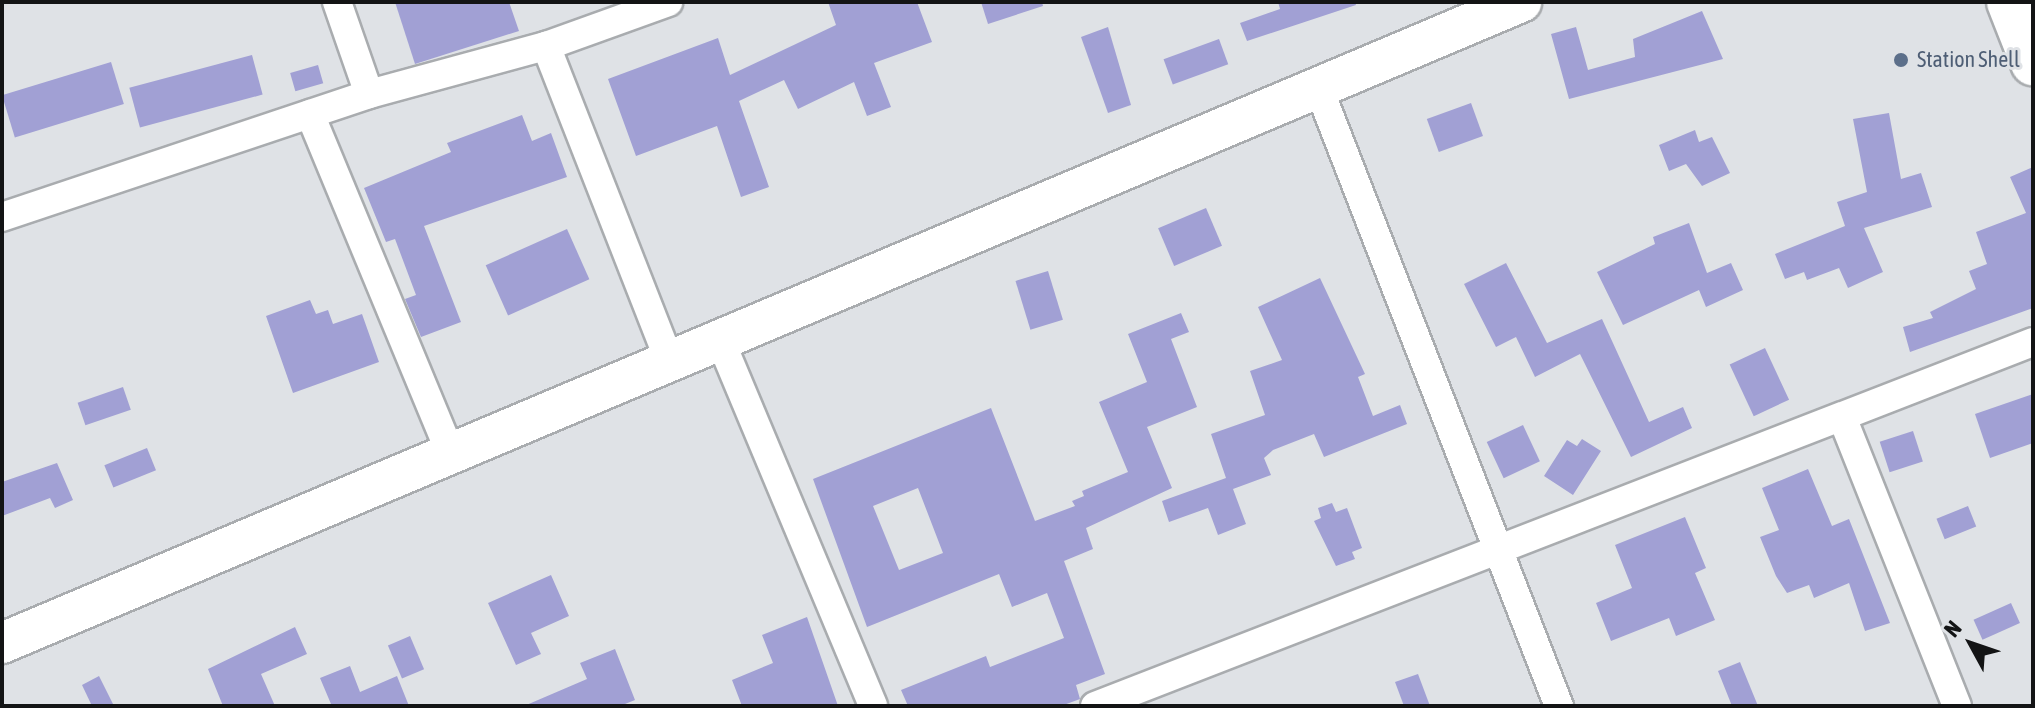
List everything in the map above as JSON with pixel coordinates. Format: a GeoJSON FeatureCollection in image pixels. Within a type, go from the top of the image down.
{"type":"FeatureCollection","features":[{"type":"Feature","properties":{"kind":"highway"},"geometry":{"type":"LineString","coordinates":[[2009,2],[2033,63]]}},
{"type":"Feature","properties":{"kind":"street"},"geometry":{"type":"LineString","coordinates":[[337,2],[369,94]]}},
{"type":"Feature","properties":{"kind":"street"},"geometry":{"type":"LineString","coordinates":[[2,217],[369,94],[546,46],[668,2]]}},
{"type":"Feature","properties":{"kind":"street"},"geometry":{"type":"LineString","coordinates":[[2,643],[1521,2]]}},
{"type":"Feature","properties":{"kind":"street"},"geometry":{"type":"LineString","coordinates":[[546,46],[669,360]]}},
{"type":"Feature","properties":{"kind":"street"},"geometry":{"type":"LineString","coordinates":[[1319,89],[1559,706]]}},
{"type":"Feature","properties":{"kind":"street"},"geometry":{"type":"LineString","coordinates":[[310,114],[451,454]]}},
{"type":"Feature","properties":{"kind":"street"},"geometry":{"type":"LineString","coordinates":[[721,342],[873,706]]}},
{"type":"Feature","properties":{"kind":"street"},"geometry":{"type":"LineString","coordinates":[[1095,706],[2033,342]]}},
{"type":"Feature","properties":{"kind":"street"},"geometry":{"type":"LineString","coordinates":[[1842,417],[1957,706]]}},
{"type":"Feature","properties":{"kind":"building"},"geometry":{"type":"Polygon","coordinates":[[[395,2],[509,2],[519,31],[415,64],[395,2]]]}},
{"type":"Feature","properties":{"kind":"building"},"geometry":{"type":"Polygon","coordinates":[[[828,2],[917,2],[932,42],[874,63],[891,107],[867,116],[854,82],[798,109],[784,80],[739,101],[769,187],[741,197],[717,126],[636,156],[608,79],[718,38],[730,75],[836,25],[828,2]]]}},
{"type":"Feature","properties":{"kind":"building"},"geometry":{"type":"Polygon","coordinates":[[[981,2],[1042,2],[1043,6],[988,24],[981,2]]]}},
{"type":"Feature","properties":{"kind":"building"},"geometry":{"type":"Polygon","coordinates":[[[1278,2],[1355,2],[1356,5],[1247,41],[1240,23],[1280,9],[1278,2]]]}},
{"type":"Feature","properties":{"kind":"building"},"geometry":{"type":"Polygon","coordinates":[[[1702,11],[1723,59],[1569,99],[1551,34],[1576,27],[1588,70],[1635,57],[1633,39],[1702,11]]]}},
{"type":"Feature","properties":{"kind":"building"},"geometry":{"type":"Polygon","coordinates":[[[1108,27],[1131,105],[1108,113],[1081,37],[1108,27]]]}},
{"type":"Feature","properties":{"kind":"building"},"geometry":{"type":"Polygon","coordinates":[[[1219,39],[1228,64],[1173,85],[1164,59],[1219,39]]]}},
{"type":"Feature","properties":{"kind":"building"},"geometry":{"type":"Polygon","coordinates":[[[252,55],[263,95],[140,127],[129,88],[252,55]]]}},
{"type":"Feature","properties":{"kind":"building"},"geometry":{"type":"Polygon","coordinates":[[[111,62],[124,104],[15,137],[2,95],[111,62]]]}},
{"type":"Feature","properties":{"kind":"building"},"geometry":{"type":"Polygon","coordinates":[[[318,65],[323,83],[295,91],[290,73],[318,65]]]}},
{"type":"Feature","properties":{"kind":"building"},"geometry":{"type":"Polygon","coordinates":[[[1471,103],[1483,136],[1439,152],[1427,119],[1471,103]]]}},
{"type":"Feature","properties":{"kind":"building"},"geometry":{"type":"Polygon","coordinates":[[[1889,113],[1901,179],[1921,173],[1932,207],[1864,228],[1883,272],[1848,288],[1839,268],[1807,280],[1804,272],[1785,279],[1775,254],[1845,226],[1837,202],[1867,192],[1853,119],[1889,113]]]}},
{"type":"Feature","properties":{"kind":"building"},"geometry":{"type":"Polygon","coordinates":[[[522,115],[532,141],[551,133],[567,177],[424,226],[461,322],[421,337],[405,299],[416,295],[395,239],[386,242],[364,188],[451,152],[447,143],[522,115]]]}},
{"type":"Feature","properties":{"kind":"building"},"geometry":{"type":"Polygon","coordinates":[[[1695,130],[1699,142],[1712,137],[1730,173],[1702,186],[1686,164],[1669,171],[1659,145],[1695,130]]]}},
{"type":"Feature","properties":{"kind":"building"},"geometry":{"type":"Polygon","coordinates":[[[2033,167],[2033,308],[1910,352],[1903,327],[1933,318],[1930,312],[1976,289],[1969,271],[1987,264],[1976,232],[2026,213],[2010,177],[2033,167]]]}},
{"type":"Feature","properties":{"kind":"building"},"geometry":{"type":"Polygon","coordinates":[[[1206,208],[1222,246],[1174,266],[1158,228],[1206,208]]]}},
{"type":"Feature","properties":{"kind":"building"},"geometry":{"type":"Polygon","coordinates":[[[1689,223],[1707,273],[1731,263],[1743,290],[1706,307],[1699,290],[1623,325],[1597,272],[1655,244],[1653,237],[1689,223]]]}},
{"type":"Feature","properties":{"kind":"building"},"geometry":{"type":"Polygon","coordinates":[[[567,229],[589,279],[508,315],[486,265],[567,229]]]}},
{"type":"Feature","properties":{"kind":"building"},"geometry":{"type":"Polygon","coordinates":[[[1506,263],[1547,343],[1602,319],[1649,422],[1683,407],[1692,428],[1631,457],[1580,354],[1535,377],[1516,337],[1496,347],[1464,284],[1506,263]]]}},
{"type":"Feature","properties":{"kind":"building"},"geometry":{"type":"Polygon","coordinates":[[[1048,271],[1063,320],[1030,330],[1015,281],[1048,271]]]}},
{"type":"Feature","properties":{"kind":"building"},"geometry":{"type":"Polygon","coordinates":[[[1320,278],[1365,374],[1358,377],[1373,416],[1400,405],[1407,424],[1324,457],[1314,434],[1273,450],[1264,458],[1271,475],[1233,489],[1246,524],[1218,535],[1208,508],[1169,522],[1162,501],[1226,478],[1211,434],[1265,415],[1250,371],[1282,360],[1258,307],[1320,278]]]}},
{"type":"Feature","properties":{"kind":"building"},"geometry":{"type":"Polygon","coordinates":[[[310,300],[316,314],[328,310],[333,324],[362,314],[379,362],[293,393],[266,316],[310,300]]]}},
{"type":"Feature","properties":{"kind":"building"},"geometry":{"type":"Polygon","coordinates":[[[1181,313],[1189,332],[1171,339],[1197,407],[1147,427],[1172,488],[1086,528],[1093,549],[1064,561],[1105,674],[1076,685],[1080,699],[1061,706],[908,706],[901,690],[986,656],[990,667],[1064,638],[1047,593],[1012,607],[999,574],[867,627],[813,479],[991,408],[1035,521],[1075,506],[1072,501],[1084,496],[1082,491],[1128,472],[1099,402],[1147,382],[1128,334],[1181,313]],[[918,488],[873,506],[899,570],[943,553],[918,488]]]}},
{"type":"Feature","properties":{"kind":"building"},"geometry":{"type":"Polygon","coordinates":[[[1765,348],[1789,400],[1754,416],[1730,364],[1765,348]]]}},
{"type":"Feature","properties":{"kind":"building"},"geometry":{"type":"Polygon","coordinates":[[[123,387],[131,410],[85,425],[78,403],[123,387]]]}},
{"type":"Feature","properties":{"kind":"building"},"geometry":{"type":"Polygon","coordinates":[[[2033,394],[2033,443],[1990,458],[1975,414],[2033,394]]]}},
{"type":"Feature","properties":{"kind":"building"},"geometry":{"type":"Polygon","coordinates":[[[1523,425],[1540,461],[1504,478],[1487,442],[1523,425]]]}},
{"type":"Feature","properties":{"kind":"building"},"geometry":{"type":"Polygon","coordinates":[[[1913,431],[1923,461],[1890,472],[1880,442],[1913,431]]]}},
{"type":"Feature","properties":{"kind":"building"},"geometry":{"type":"Polygon","coordinates":[[[1582,439],[1601,451],[1573,495],[1544,476],[1567,440],[1577,446],[1582,439]]]}},
{"type":"Feature","properties":{"kind":"building"},"geometry":{"type":"Polygon","coordinates":[[[147,448],[156,470],[113,487],[104,465],[147,448]]]}},
{"type":"Feature","properties":{"kind":"building"},"geometry":{"type":"Polygon","coordinates":[[[57,463],[73,500],[55,508],[50,498],[2,516],[2,482],[57,463]]]}},
{"type":"Feature","properties":{"kind":"building"},"geometry":{"type":"Polygon","coordinates":[[[1808,469],[1832,526],[1849,519],[1890,623],[1865,631],[1849,583],[1814,598],[1809,585],[1787,593],[1776,576],[1760,537],[1779,530],[1762,488],[1808,469]]]}},
{"type":"Feature","properties":{"kind":"building"},"geometry":{"type":"Polygon","coordinates":[[[1332,503],[1336,512],[1347,508],[1362,548],[1352,552],[1355,559],[1336,566],[1314,521],[1321,518],[1318,508],[1332,503]]]}},
{"type":"Feature","properties":{"kind":"building"},"geometry":{"type":"Polygon","coordinates":[[[1968,506],[1976,526],[1945,539],[1936,519],[1968,506]]]}},
{"type":"Feature","properties":{"kind":"building"},"geometry":{"type":"Polygon","coordinates":[[[1685,517],[1706,568],[1695,573],[1715,620],[1676,636],[1669,618],[1611,641],[1596,603],[1632,588],[1615,545],[1685,517]]]}},
{"type":"Feature","properties":{"kind":"building"},"geometry":{"type":"Polygon","coordinates":[[[551,575],[569,616],[531,633],[541,654],[516,665],[488,603],[551,575]]]}},
{"type":"Feature","properties":{"kind":"building"},"geometry":{"type":"Polygon","coordinates":[[[2011,603],[2020,623],[1982,640],[1974,620],[2011,603]]]}},
{"type":"Feature","properties":{"kind":"building"},"geometry":{"type":"Polygon","coordinates":[[[807,617],[838,706],[742,706],[732,680],[773,663],[762,635],[807,617]]]}},
{"type":"Feature","properties":{"kind":"building"},"geometry":{"type":"Polygon","coordinates":[[[295,627],[307,654],[261,674],[275,706],[223,706],[208,669],[295,627]]]}},
{"type":"Feature","properties":{"kind":"building"},"geometry":{"type":"Polygon","coordinates":[[[410,636],[424,669],[402,679],[388,645],[410,636]]]}},
{"type":"Feature","properties":{"kind":"building"},"geometry":{"type":"Polygon","coordinates":[[[615,649],[635,700],[620,706],[524,706],[587,679],[580,663],[615,649]]]}},
{"type":"Feature","properties":{"kind":"building"},"geometry":{"type":"Polygon","coordinates":[[[1740,662],[1758,706],[1732,706],[1718,671],[1740,662]]]}},
{"type":"Feature","properties":{"kind":"building"},"geometry":{"type":"Polygon","coordinates":[[[350,666],[360,692],[397,676],[409,706],[327,706],[331,704],[320,678],[350,666]]]}},
{"type":"Feature","properties":{"kind":"building"},"geometry":{"type":"Polygon","coordinates":[[[1418,674],[1430,706],[1404,706],[1395,682],[1418,674]]]}},
{"type":"Feature","properties":{"kind":"building"},"geometry":{"type":"Polygon","coordinates":[[[99,676],[114,706],[92,706],[82,685],[99,676]]]}},
{"type":"Feature","properties":{"kind":"place","name":"Station Shell"},"geometry":{"type":"Point","coordinates":[1901,60]}}]}
